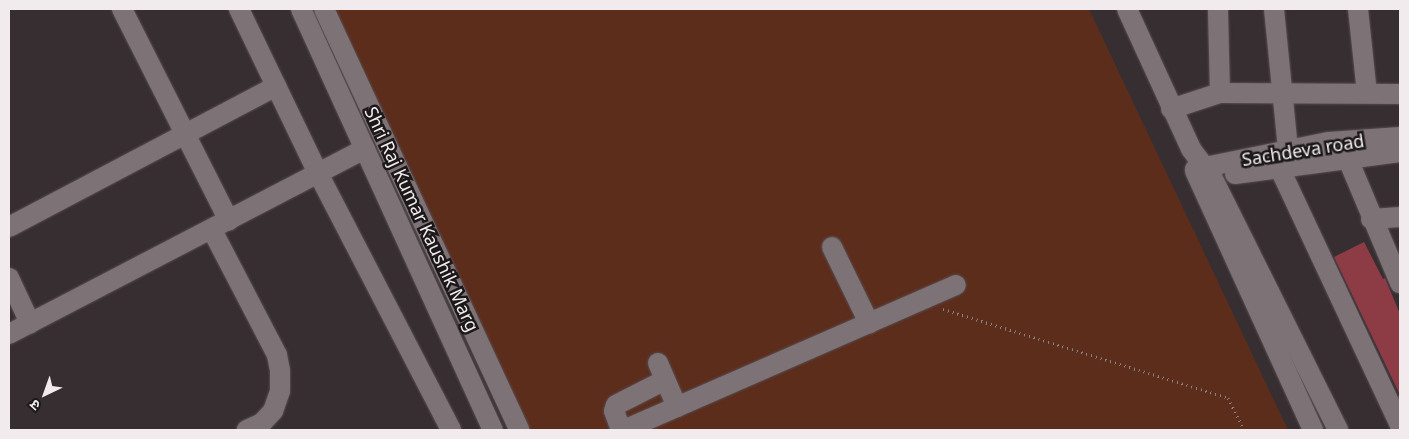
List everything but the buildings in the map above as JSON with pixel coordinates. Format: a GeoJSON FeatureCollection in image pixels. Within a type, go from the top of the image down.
{"type":"FeatureCollection","features":[{"type":"Feature","properties":{"kind":"street"},"geometry":{"type":"LineString","coordinates":[[122,9],[185,134],[220,225],[277,355],[280,392],[273,411],[257,428]]}},
{"type":"Feature","properties":{"kind":"street"},"geometry":{"type":"LineString","coordinates":[[239,9],[319,175],[451,430]]}},
{"type":"Feature","properties":{"kind":"street","name":"Shri Raj Kumar Kaushik Marg"},"geometry":{"type":"LineString","coordinates":[[301,9],[493,430]]}},
{"type":"Feature","properties":{"kind":"street","name":"Shri Raj Kumar Kaushik Marg"},"geometry":{"type":"LineString","coordinates":[[324,9],[520,430]]}},
{"type":"Feature","properties":{"kind":"street"},"geometry":{"type":"LineString","coordinates":[[1126,9],[1171,109],[1203,173],[1338,430]]}},
{"type":"Feature","properties":{"kind":"street"},"geometry":{"type":"LineString","coordinates":[[1218,9],[1220,93]]}},
{"type":"Feature","properties":{"kind":"street"},"geometry":{"type":"LineString","coordinates":[[1274,9],[1284,91],[1284,159],[1400,425]]}},
{"type":"Feature","properties":{"kind":"street"},"geometry":{"type":"LineString","coordinates":[[1358,9],[1367,93]]}},
{"type":"Feature","properties":{"kind":"street"},"geometry":{"type":"LineString","coordinates":[[9,227],[276,86]]}},
{"type":"Feature","properties":{"kind":"street"},"geometry":{"type":"LineString","coordinates":[[1171,109],[1220,93],[1284,91],[1400,94]]}},
{"type":"Feature","properties":{"kind":"street","name":"Sachdeva road"},"geometry":{"type":"LineString","coordinates":[[1203,173],[1343,150],[1400,137]]}},
{"type":"Feature","properties":{"kind":"street"},"geometry":{"type":"LineString","coordinates":[[9,334],[319,175],[365,149]]}},
{"type":"Feature","properties":{"kind":"street"},"geometry":{"type":"LineString","coordinates":[[1343,150],[1371,219],[1399,278]]}},
{"type":"Feature","properties":{"kind":"street","name":"Sachdeva road"},"geometry":{"type":"LineString","coordinates":[[1343,150],[1400,152]]}},
{"type":"Feature","properties":{"kind":"street"},"geometry":{"type":"LineString","coordinates":[[1203,173],[1314,430]]}},
{"type":"Feature","properties":{"kind":"street"},"geometry":{"type":"LineString","coordinates":[[1371,219],[1400,217]]}},
{"type":"Feature","properties":{"kind":"street"},"geometry":{"type":"LineString","coordinates":[[832,248],[869,323]]}},
{"type":"Feature","properties":{"kind":"street"},"geometry":{"type":"LineString","coordinates":[[9,278],[30,324]]}},
{"type":"Feature","properties":{"kind":"street"},"geometry":{"type":"LineString","coordinates":[[677,407],[662,371],[616,405],[614,411],[623,430],[677,407],[956,285]]}},
{"type":"Feature","properties":{"kind":"path"},"geometry":{"type":"LineString","coordinates":[[920,301],[1228,398],[1244,430]]}},
{"type":"Feature","properties":{"kind":"shaded area"},"geometry":{"type":"Polygon","coordinates":[[[333,9],[1089,9],[1288,430],[524,430],[333,9]]]}}]}
